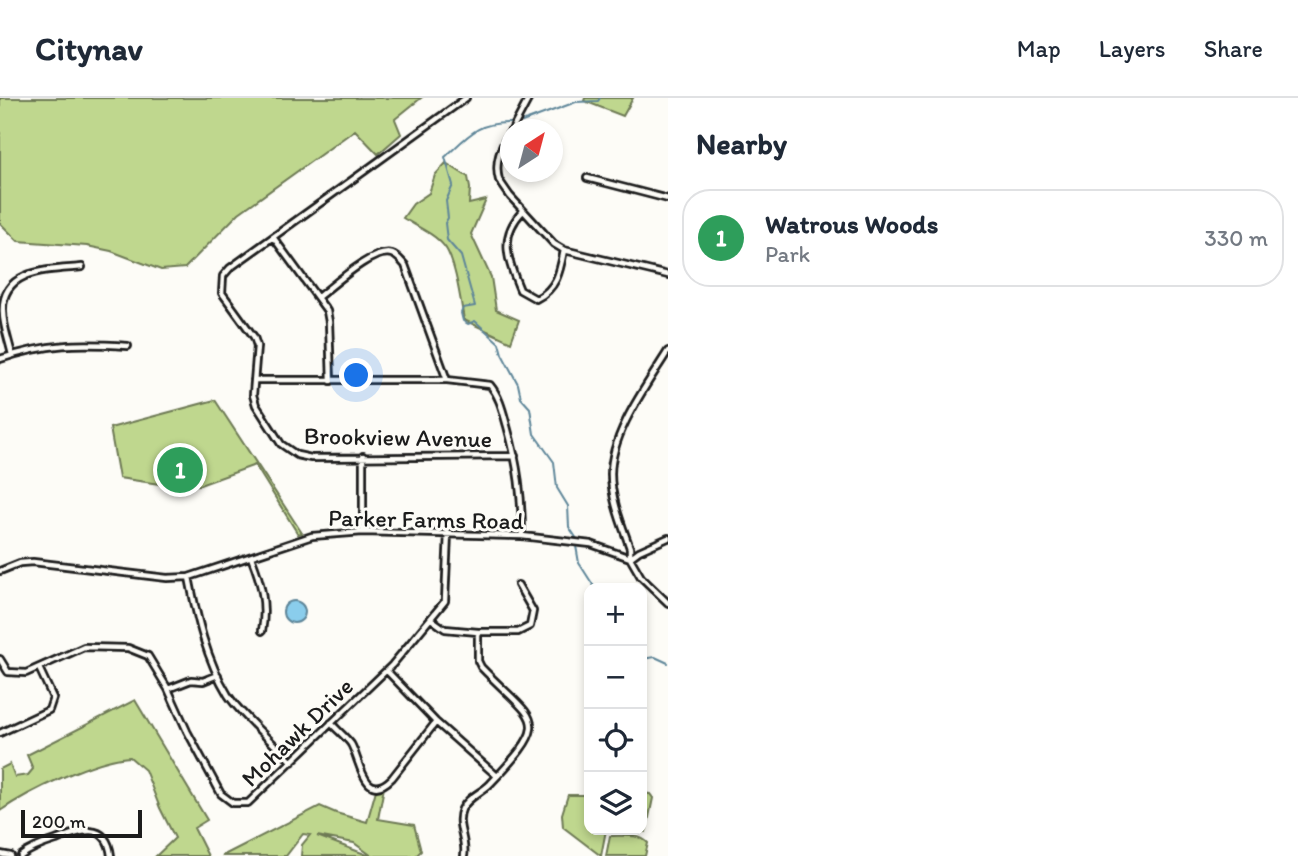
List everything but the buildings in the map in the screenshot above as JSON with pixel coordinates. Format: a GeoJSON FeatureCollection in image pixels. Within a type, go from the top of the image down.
{"type":"FeatureCollection","features":[{"type":"Feature","properties":{"kind":"street"},"geometry":{"type":"LineString","coordinates":[[331,381],[327,311],[273,237],[466,98]]}},
{"type":"Feature","properties":{"kind":"street"},"geometry":{"type":"LineString","coordinates":[[517,119],[528,98]]}},
{"type":"Feature","properties":{"kind":"street"},"geometry":{"type":"LineString","coordinates":[[500,154],[497,170],[500,181]]}},
{"type":"Feature","properties":{"kind":"street"},"geometry":{"type":"LineString","coordinates":[[587,178],[668,199]]}},
{"type":"Feature","properties":{"kind":"street"},"geometry":{"type":"LineString","coordinates":[[501,182],[546,238],[564,250],[668,275]]}},
{"type":"Feature","properties":{"kind":"street"},"geometry":{"type":"LineString","coordinates":[[523,211],[514,220],[507,238],[507,250],[520,290],[536,299],[544,295],[560,274],[564,250]]}},
{"type":"Feature","properties":{"kind":"street","name":"Brookview Avenue"},"geometry":{"type":"LineString","coordinates":[[273,237],[230,268],[223,276],[221,284],[222,293],[254,337],[257,346],[253,395],[256,405],[281,444],[297,455],[311,457],[515,456]]}},
{"type":"Feature","properties":{"kind":"street"},"geometry":{"type":"LineString","coordinates":[[318,297],[372,257],[390,253],[398,257],[405,265],[447,380]]}},
{"type":"Feature","properties":{"kind":"street"},"geometry":{"type":"LineString","coordinates":[[12,355],[3,312],[6,292],[13,283],[31,273],[82,267]]}},
{"type":"Feature","properties":{"kind":"street"},"geometry":{"type":"LineString","coordinates":[[0,359],[73,343],[128,346]]}},
{"type":"Feature","properties":{"kind":"street"},"geometry":{"type":"LineString","coordinates":[[668,351],[628,418],[613,456],[611,470],[613,493],[630,548],[630,558],[641,577],[668,603]]}},
{"type":"Feature","properties":{"kind":"street"},"geometry":{"type":"LineString","coordinates":[[254,380],[447,380],[491,385],[501,407],[515,456],[523,500],[522,536]]}},
{"type":"Feature","properties":{"kind":"street"},"geometry":{"type":"LineString","coordinates":[[363,456],[363,532]]}},
{"type":"Feature","properties":{"kind":"street","name":"Parker Farms Road"},"geometry":{"type":"LineString","coordinates":[[0,570],[33,562],[167,578],[189,577],[312,536],[363,532],[522,536],[591,544],[630,558]]}},
{"type":"Feature","properties":{"kind":"street","name":"Mohawk Drive"},"geometry":{"type":"LineString","coordinates":[[0,659],[8,672],[26,673],[84,647],[128,648],[148,656],[168,689],[221,794],[233,803],[248,803],[387,670],[431,619],[446,595],[448,533]]}},
{"type":"Feature","properties":{"kind":"street"},"geometry":{"type":"LineString","coordinates":[[630,558],[668,538]]}},
{"type":"Feature","properties":{"kind":"street"},"geometry":{"type":"LineString","coordinates":[[251,557],[261,582],[265,602],[262,631]]}},
{"type":"Feature","properties":{"kind":"street"},"geometry":{"type":"LineString","coordinates":[[189,577],[198,623],[230,698],[292,762]]}},
{"type":"Feature","properties":{"kind":"street"},"geometry":{"type":"LineString","coordinates":[[431,619],[445,629],[518,632],[530,626],[533,611],[518,585]]}},
{"type":"Feature","properties":{"kind":"street"},"geometry":{"type":"LineString","coordinates":[[464,856],[464,838],[459,824],[462,808],[467,801],[488,786],[528,740],[533,721],[526,709],[481,667],[478,661],[478,632]]}},
{"type":"Feature","properties":{"kind":"street"},"geometry":{"type":"LineString","coordinates":[[0,733],[49,710],[52,698],[39,667]]}},
{"type":"Feature","properties":{"kind":"street"},"geometry":{"type":"LineString","coordinates":[[387,670],[436,722],[497,776]]}},
{"type":"Feature","properties":{"kind":"street"},"geometry":{"type":"LineString","coordinates":[[168,689],[191,680],[203,681],[218,675]]}},
{"type":"Feature","properties":{"kind":"street"},"geometry":{"type":"LineString","coordinates":[[331,723],[351,744],[363,779],[370,785],[379,786],[392,778],[436,722]]}},
{"type":"Feature","properties":{"kind":"street"},"geometry":{"type":"LineString","coordinates":[[21,856],[31,849],[83,830],[94,831],[103,837],[110,848],[111,856]]}},
{"type":"Feature","properties":{"kind":"street"},"geometry":{"type":"LineString","coordinates":[[0,854],[11,856]]}},
{"type":"Feature","properties":{"kind":"green space"},"geometry":{"type":"Polygon","coordinates":[[[0,98],[421,98],[395,119],[401,134],[378,154],[355,130],[239,213],[185,268],[161,270],[111,251],[87,246],[18,241],[0,223],[0,98]]]}},
{"type":"Feature","properties":{"kind":"green space"},"geometry":{"type":"Polygon","coordinates":[[[585,98],[633,98],[623,116],[584,101],[585,98]]]}},
{"type":"Feature","properties":{"kind":"green space"},"geometry":{"type":"Polygon","coordinates":[[[446,163],[468,177],[469,204],[486,200],[471,234],[491,277],[496,310],[519,320],[511,342],[464,320],[457,281],[448,252],[436,238],[403,218],[413,204],[429,193],[435,175],[446,163]]]}},
{"type":"Feature","properties":{"kind":"green space"},"geometry":{"type":"Polygon","coordinates":[[[215,400],[302,533],[298,534],[255,465],[200,485],[173,486],[119,478],[110,428],[215,400]]]}},
{"type":"Feature","properties":{"kind":"green space"},"geometry":{"type":"Polygon","coordinates":[[[135,700],[207,820],[194,828],[208,856],[156,856],[175,838],[145,770],[130,757],[99,763],[63,777],[0,811],[0,769],[10,764],[15,777],[28,775],[33,769],[27,755],[135,700]]]}},
{"type":"Feature","properties":{"kind":"green space"},"geometry":{"type":"Polygon","coordinates":[[[385,782],[378,819],[414,825],[421,851],[416,856],[372,856],[354,843],[317,836],[370,856],[301,856],[302,845],[310,835],[303,834],[286,856],[222,856],[320,806],[367,822],[378,783],[385,782]]]}},
{"type":"Feature","properties":{"kind":"green space"},"geometry":{"type":"Polygon","coordinates":[[[647,794],[653,798],[647,827],[647,794]]]}},
{"type":"Feature","properties":{"kind":"green space"},"geometry":{"type":"Polygon","coordinates":[[[568,795],[584,795],[584,835],[605,835],[601,856],[563,827],[562,814],[568,795]]]}},
{"type":"Feature","properties":{"kind":"green space"},"geometry":{"type":"Polygon","coordinates":[[[610,836],[630,836],[644,840],[648,843],[645,856],[606,856],[610,836]]]}},
{"type":"Feature","properties":{"kind":"water"},"geometry":{"type":"Polygon","coordinates":[[[294,601],[302,604],[305,612],[302,620],[294,623],[286,620],[283,612],[286,604],[294,601]]]}},
{"type":"Feature","properties":{"kind":"waterway"},"geometry":{"type":"LineString","coordinates":[[530,119],[576,102],[598,101],[600,98]]}},
{"type":"Feature","properties":{"kind":"waterway"},"geometry":{"type":"LineString","coordinates":[[500,123],[474,132],[445,157],[453,185],[446,201],[447,240],[461,256],[475,306],[463,308],[463,321],[468,324],[475,321],[499,343],[518,384],[521,398],[530,408],[534,434],[554,462],[557,488],[568,506],[569,527],[577,539]]}},
{"type":"Feature","properties":{"kind":"waterway"},"geometry":{"type":"LineString","coordinates":[[576,546],[579,563],[592,583]]}},
{"type":"Feature","properties":{"kind":"waterway"},"geometry":{"type":"LineString","coordinates":[[647,658],[655,657],[668,663]]}},
{"type":"Feature","properties":{"kind":"place","name":"Watrous Woods"},"geometry":{"type":"Point","coordinates":[180,470]}}]}
